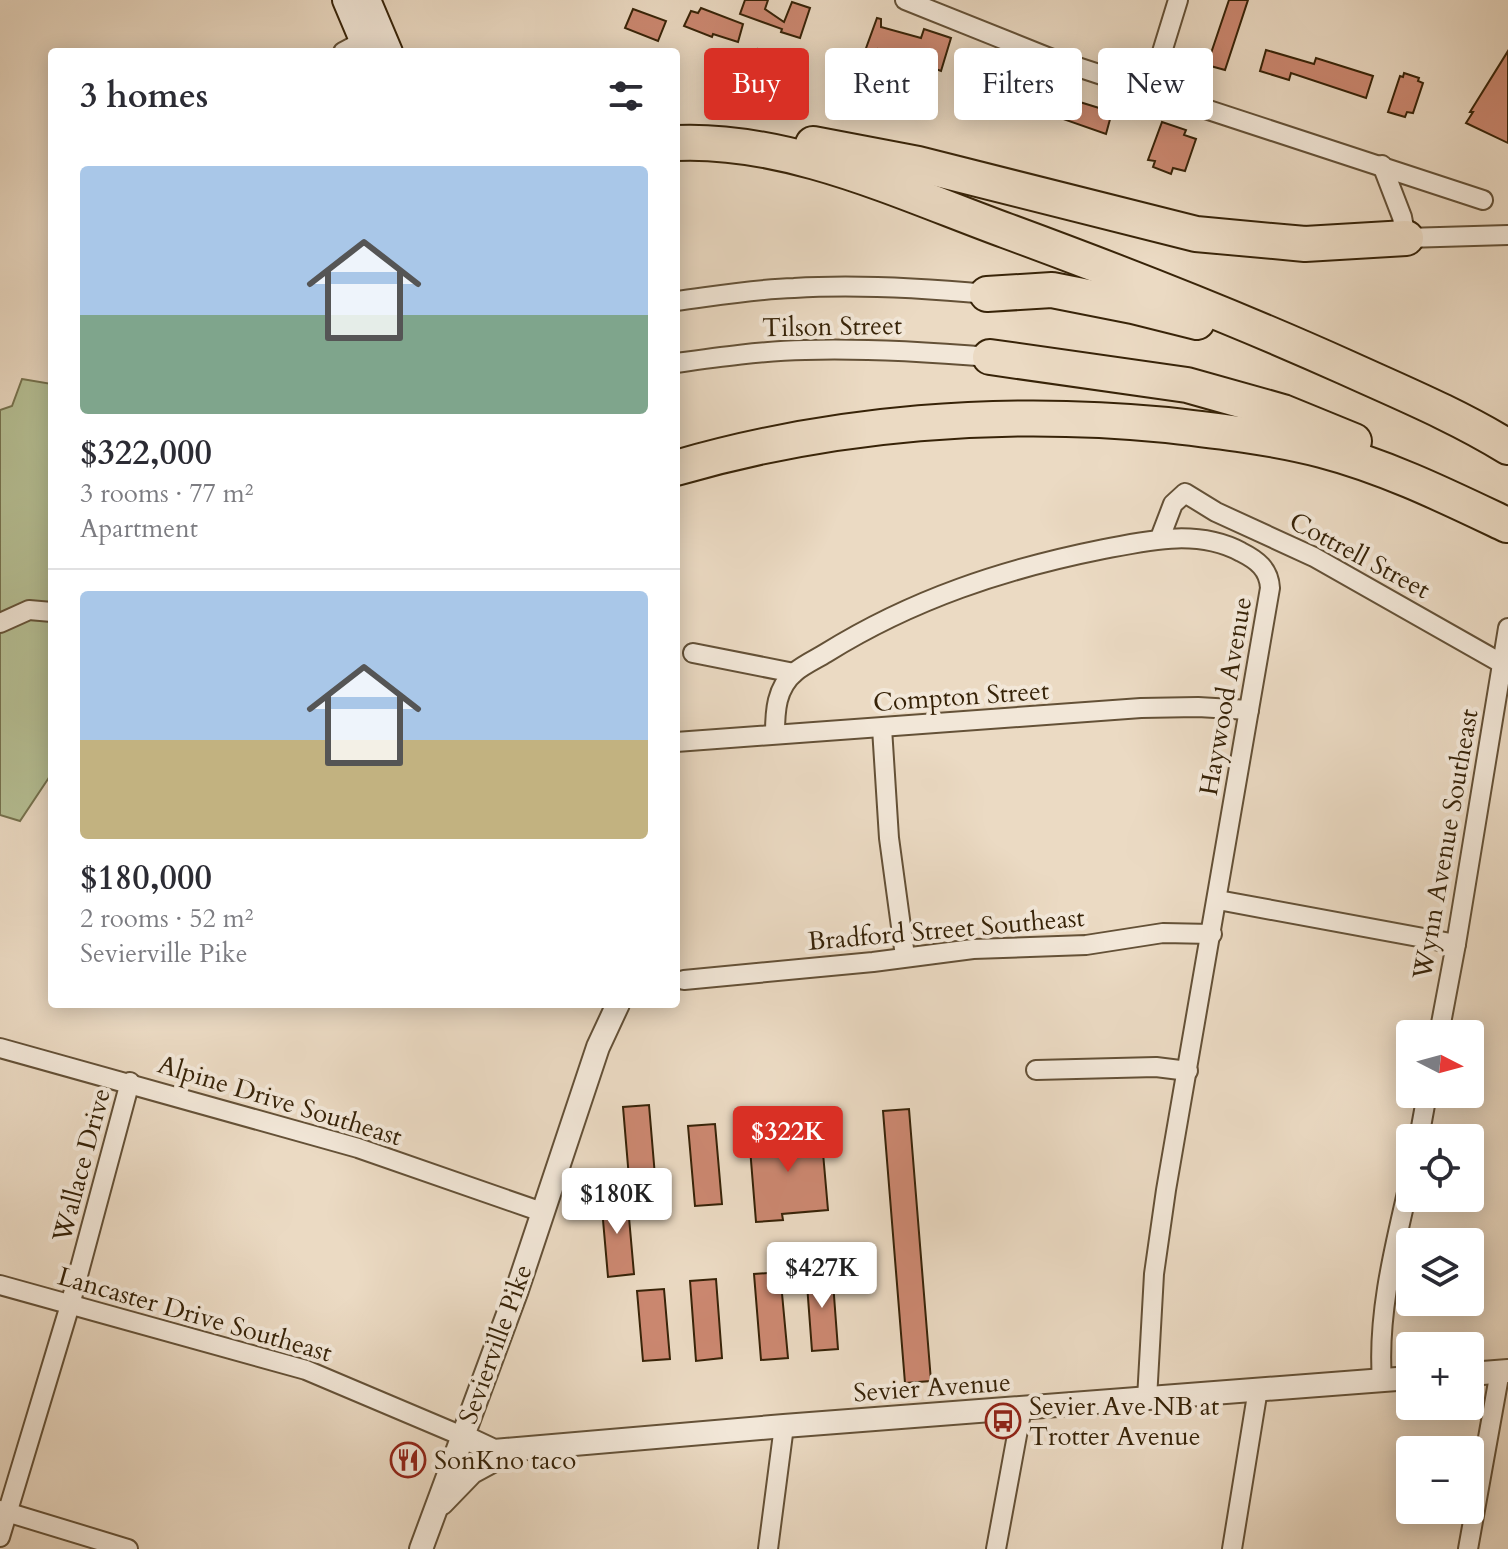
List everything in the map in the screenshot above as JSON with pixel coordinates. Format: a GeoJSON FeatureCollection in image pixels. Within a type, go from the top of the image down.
{"type":"FeatureCollection","features":[{"type":"Feature","properties":{"kind":"highway"},"geometry":{"type":"LineString","coordinates":[[692,142],[752,137],[850,150],[1196,234],[1305,244],[1406,238]]}},
{"type":"Feature","properties":{"kind":"highway"},"geometry":{"type":"LineString","coordinates":[[692,142],[781,152],[827,165],[1168,290],[1401,392],[1474,426],[1508,447]]}},
{"type":"Feature","properties":{"kind":"highway"},"geometry":{"type":"LineString","coordinates":[[987,294],[1052,290],[1170,314],[1401,392]]}},
{"type":"Feature","properties":{"kind":"highway"},"geometry":{"type":"LineString","coordinates":[[990,357],[1187,385],[1283,412],[1381,452],[1433,478],[1507,525]]}},
{"type":"Feature","properties":{"kind":"highway"},"geometry":{"type":"LineString","coordinates":[[680,467],[742,449],[789,440],[939,423],[1052,417],[1128,422],[1211,430],[1323,450],[1417,483],[1507,525]]}},
{"type":"Feature","properties":{"kind":"main road"},"geometry":{"type":"LineString","coordinates":[[346,0],[369,46]]}},
{"type":"Feature","properties":{"kind":"main road"},"geometry":{"type":"LineString","coordinates":[[367,0],[369,46]]}},
{"type":"Feature","properties":{"kind":"street"},"geometry":{"type":"LineString","coordinates":[[905,0],[1098,74]]}},
{"type":"Feature","properties":{"kind":"street"},"geometry":{"type":"LineString","coordinates":[[1163,48],[1178,0]]}},
{"type":"Feature","properties":{"kind":"street"},"geometry":{"type":"LineString","coordinates":[[1213,111],[1483,200]]}},
{"type":"Feature","properties":{"kind":"street"},"geometry":{"type":"LineString","coordinates":[[1382,165],[1402,217],[1406,238],[1508,235]]}},
{"type":"Feature","properties":{"kind":"street","name":"Tilson Street"},"geometry":{"type":"LineString","coordinates":[[680,301],[824,287],[909,288],[987,294]]}},
{"type":"Feature","properties":{"kind":"street","name":"Tilson Street"},"geometry":{"type":"LineString","coordinates":[[680,362],[737,354],[804,350],[878,349],[990,357]]}},
{"type":"Feature","properties":{"kind":"street","name":"Cottrell Street"},"geometry":{"type":"LineString","coordinates":[[1160,538],[1173,504],[1185,493],[1216,512],[1314,557],[1505,665]]}},
{"type":"Feature","properties":{"kind":"street","name":"Haywood Avenue"},"geometry":{"type":"LineString","coordinates":[[775,734],[775,708],[780,692],[794,673],[853,636],[952,590],[1037,562],[1160,538],[1217,542],[1252,557],[1266,572],[1270,588],[1154,1274],[1147,1399]]}},
{"type":"Feature","properties":{"kind":"street"},"geometry":{"type":"LineString","coordinates":[[0,623],[29,610],[48,612]]}},
{"type":"Feature","properties":{"kind":"street","name":"Wynn Avenue Southeast"},"geometry":{"type":"LineString","coordinates":[[1442,1020],[1505,665],[1508,628]]}},
{"type":"Feature","properties":{"kind":"street"},"geometry":{"type":"LineString","coordinates":[[693,653],[794,673]]}},
{"type":"Feature","properties":{"kind":"street","name":"Compton Street"},"geometry":{"type":"LineString","coordinates":[[680,742],[1141,708],[1249,710]]}},
{"type":"Feature","properties":{"kind":"street"},"geometry":{"type":"LineString","coordinates":[[882,728],[889,838],[905,956]]}},
{"type":"Feature","properties":{"kind":"street"},"geometry":{"type":"LineString","coordinates":[[1218,900],[1456,944]]}},
{"type":"Feature","properties":{"kind":"street","name":"Bradford Street Southeast"},"geometry":{"type":"LineString","coordinates":[[684,980],[973,949],[1086,945],[1163,933],[1212,934]]}},
{"type":"Feature","properties":{"kind":"street"},"geometry":{"type":"LineString","coordinates":[[598,1047],[606,1008]]}},
{"type":"Feature","properties":{"kind":"street","name":"Sevierville Pike"},"geometry":{"type":"LineString","coordinates":[[421,1549],[517,1290],[598,1047],[616,1008]]}},
{"type":"Feature","properties":{"kind":"street","name":"Alpine Drive Southeast"},"geometry":{"type":"LineString","coordinates":[[0,1048],[358,1148],[542,1212]]}},
{"type":"Feature","properties":{"kind":"street"},"geometry":{"type":"LineString","coordinates":[[1036,1070],[1156,1067],[1188,1071]]}},
{"type":"Feature","properties":{"kind":"street","name":"Wallace Drive"},"geometry":{"type":"LineString","coordinates":[[0,1537],[4,1512],[70,1305],[130,1082]]}},
{"type":"Feature","properties":{"kind":"street"},"geometry":{"type":"LineString","coordinates":[[1382,1380],[1382,1344],[1393,1256],[1403,1212]]}},
{"type":"Feature","properties":{"kind":"street","name":"Lancaster Drive Southeast"},"geometry":{"type":"LineString","coordinates":[[0,1285],[306,1370],[462,1436]]}},
{"type":"Feature","properties":{"kind":"street"},"geometry":{"type":"LineString","coordinates":[[1468,1549],[1504,1371],[1484,1373]]}},
{"type":"Feature","properties":{"kind":"street","name":"Sevier Avenue"},"geometry":{"type":"LineString","coordinates":[[462,1436],[494,1451],[1396,1379]]}},
{"type":"Feature","properties":{"kind":"street"},"geometry":{"type":"LineString","coordinates":[[1232,1549],[1258,1389]]}},
{"type":"Feature","properties":{"kind":"street"},"geometry":{"type":"LineString","coordinates":[[996,1549],[1022,1408]]}},
{"type":"Feature","properties":{"kind":"street"},"geometry":{"type":"LineString","coordinates":[[768,1549],[784,1426]]}},
{"type":"Feature","properties":{"kind":"street"},"geometry":{"type":"LineString","coordinates":[[436,1509],[472,1472],[515,1449]]}},
{"type":"Feature","properties":{"kind":"street"},"geometry":{"type":"LineString","coordinates":[[4,1512],[128,1549]]}},
{"type":"Feature","properties":{"kind":"green space"},"geometry":{"type":"Polygon","coordinates":[[[22,379],[48,383],[48,779],[20,821],[0,815],[0,410],[12,406],[22,379]]]}},
{"type":"Feature","properties":{"kind":"building"},"geometry":{"type":"Polygon","coordinates":[[[745,0],[768,0],[765,9],[784,22],[792,2],[810,8],[800,38],[740,14],[745,0]]]}},
{"type":"Feature","properties":{"kind":"building"},"geometry":{"type":"Polygon","coordinates":[[[1229,0],[1248,0],[1225,70],[1213,67],[1213,48],[1229,0]]]}},
{"type":"Feature","properties":{"kind":"building"},"geometry":{"type":"Polygon","coordinates":[[[701,8],[743,24],[738,42],[713,34],[712,37],[684,26],[691,11],[698,13],[701,8]]]}},
{"type":"Feature","properties":{"kind":"building"},"geometry":{"type":"Polygon","coordinates":[[[633,9],[666,21],[658,41],[625,28],[633,9]]]}},
{"type":"Feature","properties":{"kind":"building"},"geometry":{"type":"Polygon","coordinates":[[[877,18],[881,19],[881,27],[921,38],[924,29],[951,38],[941,71],[938,70],[938,48],[866,48],[877,18]]]}},
{"type":"Feature","properties":{"kind":"building"},"geometry":{"type":"Polygon","coordinates":[[[1266,50],[1314,64],[1316,58],[1373,76],[1366,98],[1291,73],[1289,80],[1260,71],[1266,50]]]}},
{"type":"Feature","properties":{"kind":"building"},"geometry":{"type":"Polygon","coordinates":[[[1508,51],[1508,143],[1466,123],[1508,51]]]}},
{"type":"Feature","properties":{"kind":"building"},"geometry":{"type":"Polygon","coordinates":[[[1404,73],[1419,78],[1418,81],[1423,83],[1413,113],[1407,112],[1405,117],[1388,112],[1400,76],[1403,77],[1404,73]]]}},
{"type":"Feature","properties":{"kind":"building"},"geometry":{"type":"Polygon","coordinates":[[[1082,103],[1098,108],[1098,120],[1110,120],[1106,134],[1066,120],[1082,120],[1082,103]]]}},
{"type":"Feature","properties":{"kind":"building"},"geometry":{"type":"Polygon","coordinates":[[[1162,122],[1186,130],[1184,135],[1196,139],[1185,171],[1173,168],[1171,174],[1153,167],[1155,161],[1148,160],[1162,122]]]}},
{"type":"Feature","properties":{"kind":"building"},"geometry":{"type":"Polygon","coordinates":[[[649,1105],[655,1176],[629,1178],[623,1107],[649,1105]]]}},
{"type":"Feature","properties":{"kind":"building"},"geometry":{"type":"Polygon","coordinates":[[[909,1109],[931,1381],[905,1383],[883,1111],[909,1109]]]}},
{"type":"Feature","properties":{"kind":"building"},"geometry":{"type":"Polygon","coordinates":[[[715,1124],[722,1204],[695,1206],[688,1126],[715,1124]]]}},
{"type":"Feature","properties":{"kind":"building"},"geometry":{"type":"Polygon","coordinates":[[[821,1130],[828,1210],[782,1214],[783,1220],[756,1222],[749,1136],[821,1130]]]}},
{"type":"Feature","properties":{"kind":"building"},"geometry":{"type":"Polygon","coordinates":[[[627,1195],[634,1274],[608,1277],[601,1197],[627,1195]]]}},
{"type":"Feature","properties":{"kind":"building"},"geometry":{"type":"Polygon","coordinates":[[[832,1269],[838,1349],[812,1351],[806,1271],[832,1269]]]}},
{"type":"Feature","properties":{"kind":"building"},"geometry":{"type":"Polygon","coordinates":[[[780,1272],[788,1358],[761,1360],[754,1274],[780,1272]]]}},
{"type":"Feature","properties":{"kind":"building"},"geometry":{"type":"Polygon","coordinates":[[[716,1279],[722,1358],[696,1361],[690,1281],[716,1279]]]}},
{"type":"Feature","properties":{"kind":"building"},"geometry":{"type":"Polygon","coordinates":[[[664,1289],[670,1359],[643,1361],[637,1291],[664,1289]]]}},
{"type":"Feature","properties":{"kind":"place","name":"Sevier Ave NB at Trotter Avenue"},"geometry":{"type":"Point","coordinates":[1003,1421]}},
{"type":"Feature","properties":{"kind":"place","name":"SonKno taco"},"geometry":{"type":"Point","coordinates":[408,1460]}}]}
